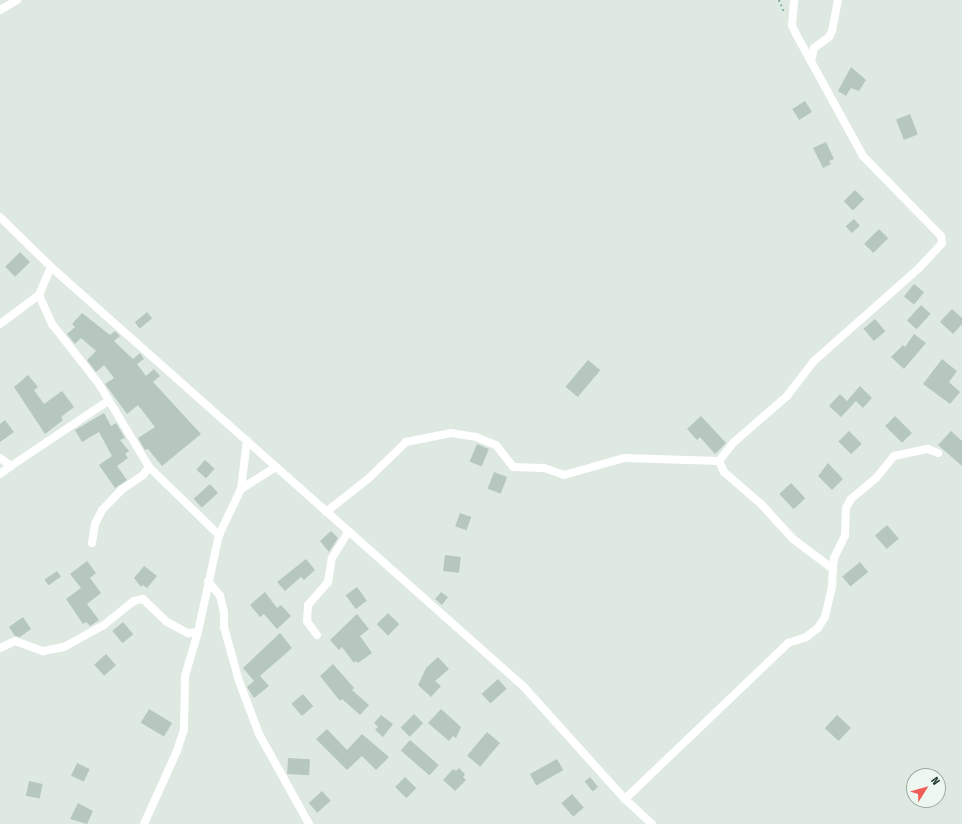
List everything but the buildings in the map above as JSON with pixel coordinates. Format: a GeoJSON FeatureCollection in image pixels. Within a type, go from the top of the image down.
{"type":"FeatureCollection","features":[{"type":"Feature","properties":{"kind":"street"},"geometry":{"type":"LineString","coordinates":[[0,10],[18,0]]}},
{"type":"Feature","properties":{"kind":"street"},"geometry":{"type":"LineString","coordinates":[[719,461],[733,443],[787,396],[814,361],[920,268],[942,243],[941,236],[863,156],[792,25],[794,0]]}},
{"type":"Feature","properties":{"kind":"street"},"geometry":{"type":"LineString","coordinates":[[811,61],[814,48],[829,37],[832,31],[838,0]]}},
{"type":"Feature","properties":{"kind":"street"},"geometry":{"type":"LineString","coordinates":[[0,217],[51,266],[348,532],[524,687],[625,799],[652,824]]}},
{"type":"Feature","properties":{"kind":"street"},"geometry":{"type":"LineString","coordinates":[[0,324],[39,295],[51,266]]}},
{"type":"Feature","properties":{"kind":"street"},"geometry":{"type":"LineString","coordinates":[[39,295],[52,324],[99,384],[149,467],[219,535]]}},
{"type":"Feature","properties":{"kind":"street"},"geometry":{"type":"LineString","coordinates":[[0,474],[108,401]]}},
{"type":"Feature","properties":{"kind":"street"},"geometry":{"type":"LineString","coordinates":[[326,512],[368,479],[406,442],[451,433],[476,437],[496,445],[513,467],[544,468],[564,475],[624,458],[719,461]]}},
{"type":"Feature","properties":{"kind":"street"},"geometry":{"type":"LineString","coordinates":[[144,824],[177,752],[184,730],[184,676],[198,632],[208,580],[219,535],[241,489],[247,440]]}},
{"type":"Feature","properties":{"kind":"street"},"geometry":{"type":"LineString","coordinates":[[625,799],[788,643],[806,636],[818,628],[825,617],[830,596],[834,558],[845,535],[846,508],[851,500],[877,477],[894,456],[928,449],[938,453]]}},
{"type":"Feature","properties":{"kind":"street"},"geometry":{"type":"LineString","coordinates":[[0,458],[11,466]]}},
{"type":"Feature","properties":{"kind":"street"},"geometry":{"type":"LineString","coordinates":[[719,461],[724,472],[761,504],[793,539],[833,569]]}},
{"type":"Feature","properties":{"kind":"street"},"geometry":{"type":"LineString","coordinates":[[92,543],[102,510],[121,490],[143,475],[149,467]]}},
{"type":"Feature","properties":{"kind":"street"},"geometry":{"type":"LineString","coordinates":[[241,489],[276,467]]}},
{"type":"Feature","properties":{"kind":"street"},"geometry":{"type":"LineString","coordinates":[[317,635],[307,621],[308,605],[328,582],[332,558],[348,532]]}},
{"type":"Feature","properties":{"kind":"street"},"geometry":{"type":"LineString","coordinates":[[208,580],[220,596],[224,612],[224,627],[239,681],[259,734],[309,824]]}},
{"type":"Feature","properties":{"kind":"street"},"geometry":{"type":"LineString","coordinates":[[0,648],[14,641],[43,651],[64,647],[104,625],[134,601],[143,599],[166,622],[188,633],[198,632]]}}]}
